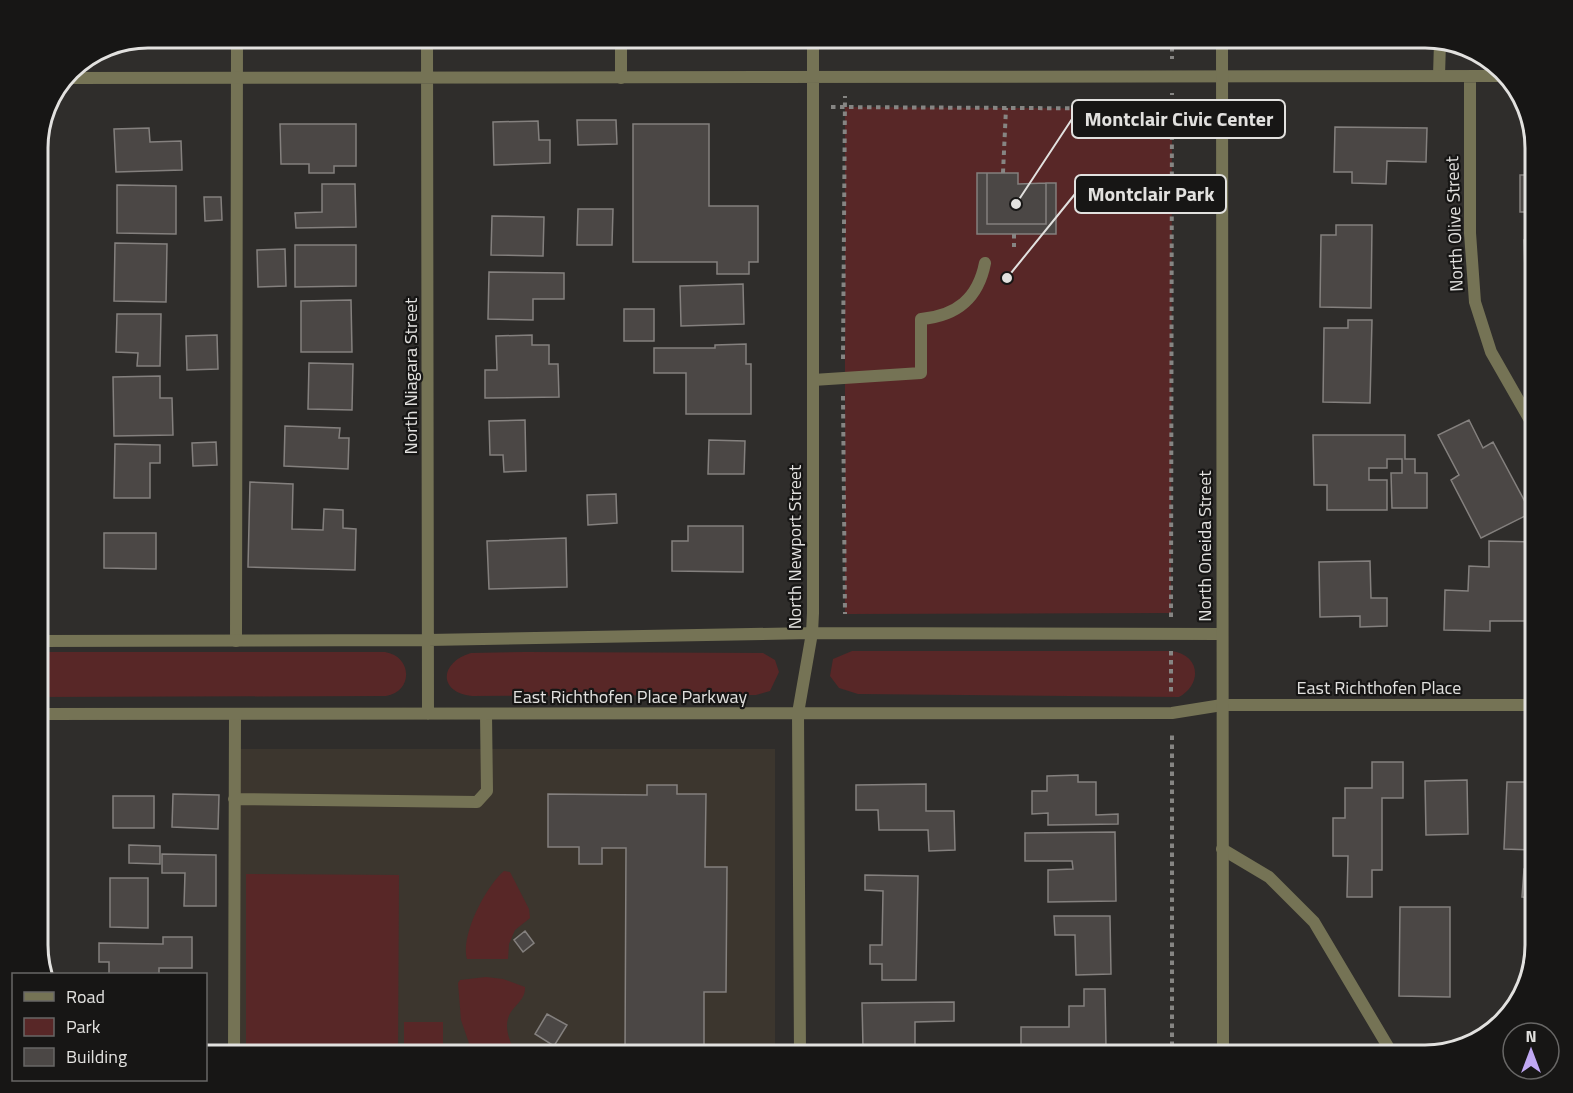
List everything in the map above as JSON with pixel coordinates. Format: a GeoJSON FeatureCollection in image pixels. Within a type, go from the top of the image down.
{"type":"FeatureCollection","features":[{"type":"Feature","properties":{"kind":"street"},"geometry":{"type":"LineString","coordinates":[[236,641],[237,48]]}},
{"type":"Feature","properties":{"kind":"street","name":"North Niagara Street"},"geometry":{"type":"LineString","coordinates":[[427,48],[428,714]]}},
{"type":"Feature","properties":{"kind":"street"},"geometry":{"type":"LineString","coordinates":[[621,48],[621,78]]}},
{"type":"Feature","properties":{"kind":"street","name":"North Newport Street"},"geometry":{"type":"LineString","coordinates":[[800,1045],[798,713],[812,633],[813,48]]}},
{"type":"Feature","properties":{"kind":"street","name":"North Oneida Street"},"geometry":{"type":"LineString","coordinates":[[1222,48],[1223,1045]]}},
{"type":"Feature","properties":{"kind":"street"},"geometry":{"type":"LineString","coordinates":[[1439,76],[1440,49]]}},
{"type":"Feature","properties":{"kind":"street","name":"North Olive Street"},"geometry":{"type":"LineString","coordinates":[[1470,76],[1470,233],[1475,302],[1491,352],[1525,410]]}},
{"type":"Feature","properties":{"kind":"street"},"geometry":{"type":"LineString","coordinates":[[77,78],[1494,76]]}},
{"type":"Feature","properties":{"kind":"street"},"geometry":{"type":"LineString","coordinates":[[813,380],[921,374],[921,319],[943,316],[958,309],[978,287],[985,263]]}},
{"type":"Feature","properties":{"kind":"street"},"geometry":{"type":"LineString","coordinates":[[48,641],[428,640],[812,633],[1222,634]]}},
{"type":"Feature","properties":{"kind":"street","name":"East Richthofen Place Parkway"},"geometry":{"type":"LineString","coordinates":[[48,714],[1172,713],[1222,705]]}},
{"type":"Feature","properties":{"kind":"street","name":"East Richthofen Place"},"geometry":{"type":"LineString","coordinates":[[1222,705],[1525,705]]}},
{"type":"Feature","properties":{"kind":"street"},"geometry":{"type":"LineString","coordinates":[[234,1045],[235,714]]}},
{"type":"Feature","properties":{"kind":"street"},"geometry":{"type":"LineString","coordinates":[[234,799],[477,802],[487,790],[486,714]]}},
{"type":"Feature","properties":{"kind":"street"},"geometry":{"type":"LineString","coordinates":[[1222,849],[1269,877],[1314,922],[1387,1045]]}},
{"type":"Feature","properties":{"kind":"path"},"geometry":{"type":"LineString","coordinates":[[1172,48],[1172,1045]]}},
{"type":"Feature","properties":{"kind":"path"},"geometry":{"type":"LineString","coordinates":[[813,106],[1222,109]]}},
{"type":"Feature","properties":{"kind":"path"},"geometry":{"type":"LineString","coordinates":[[1003,173],[1006,108]]}},
{"type":"Feature","properties":{"kind":"path"},"geometry":{"type":"LineString","coordinates":[[1014,234],[1014,247]]}},
{"type":"Feature","properties":{"kind":"shaded area"},"geometry":{"type":"Polygon","coordinates":[[[234,749],[775,749],[775,1045],[234,1045],[234,749]]]}},
{"type":"Feature","properties":{"kind":"green space"},"geometry":{"type":"Polygon","coordinates":[[[845,107],[1172,109],[1171,613],[845,614],[845,107]]]}},
{"type":"Feature","properties":{"kind":"green space"},"geometry":{"type":"Polygon","coordinates":[[[852,651],[1171,651],[1181,653],[1193,663],[1195,678],[1187,691],[1179,697],[858,694],[839,688],[830,676],[833,659],[852,651]]]}},
{"type":"Feature","properties":{"kind":"green space"},"geometry":{"type":"Polygon","coordinates":[[[48,652],[385,652],[400,660],[405,666],[406,674],[401,688],[386,696],[48,697],[48,652]]]}},
{"type":"Feature","properties":{"kind":"green space"},"geometry":{"type":"Polygon","coordinates":[[[471,653],[763,653],[775,660],[779,672],[770,691],[756,695],[472,696],[453,689],[448,683],[448,670],[453,663],[471,653]]]}},
{"type":"Feature","properties":{"kind":"green space"},"geometry":{"type":"Polygon","coordinates":[[[504,871],[510,872],[529,909],[530,918],[515,930],[509,944],[508,959],[467,959],[467,938],[476,912],[490,888],[504,871]]]}},
{"type":"Feature","properties":{"kind":"green space"},"geometry":{"type":"Polygon","coordinates":[[[246,874],[399,875],[398,1045],[246,1045],[246,874]]]}},
{"type":"Feature","properties":{"kind":"green space"},"geometry":{"type":"Polygon","coordinates":[[[486,977],[503,979],[525,987],[524,994],[512,1011],[507,1025],[512,1045],[470,1045],[461,1020],[458,983],[460,980],[486,977]]]}},
{"type":"Feature","properties":{"kind":"green space"},"geometry":{"type":"Polygon","coordinates":[[[404,1022],[443,1022],[443,1045],[404,1045],[404,1022]]]}},
{"type":"Feature","properties":{"kind":"building"},"geometry":{"type":"Polygon","coordinates":[[[577,120],[616,120],[617,144],[578,145],[577,120]]]}},
{"type":"Feature","properties":{"kind":"building"},"geometry":{"type":"Polygon","coordinates":[[[538,121],[539,140],[550,140],[550,163],[494,165],[493,122],[538,121]]]}},
{"type":"Feature","properties":{"kind":"building"},"geometry":{"type":"Polygon","coordinates":[[[280,124],[356,124],[356,166],[334,166],[334,173],[309,173],[309,164],[281,164],[280,124]]]}},
{"type":"Feature","properties":{"kind":"building"},"geometry":{"type":"Polygon","coordinates":[[[633,124],[709,124],[709,206],[758,206],[758,262],[749,262],[749,274],[717,274],[717,262],[633,262],[633,124]]]}},
{"type":"Feature","properties":{"kind":"building"},"geometry":{"type":"Polygon","coordinates":[[[1335,127],[1427,128],[1426,162],[1387,161],[1386,184],[1352,183],[1352,172],[1334,172],[1335,127]]]}},
{"type":"Feature","properties":{"kind":"building"},"geometry":{"type":"Polygon","coordinates":[[[149,128],[150,142],[181,141],[182,170],[116,172],[114,129],[149,128]]]}},
{"type":"Feature","properties":{"kind":"building"},"geometry":{"type":"Polygon","coordinates":[[[977,173],[987,173],[987,224],[1046,224],[1046,183],[1056,183],[1056,234],[977,234],[977,173]]]}},
{"type":"Feature","properties":{"kind":"building"},"geometry":{"type":"Polygon","coordinates":[[[987,173],[1018,173],[1018,184],[1046,183],[1046,224],[987,224],[987,173]]]}},
{"type":"Feature","properties":{"kind":"building"},"geometry":{"type":"Polygon","coordinates":[[[1520,175],[1525,175],[1525,212],[1520,212],[1520,175]]]}},
{"type":"Feature","properties":{"kind":"building"},"geometry":{"type":"Polygon","coordinates":[[[322,184],[355,184],[356,227],[296,228],[295,213],[322,212],[322,184]]]}},
{"type":"Feature","properties":{"kind":"building"},"geometry":{"type":"Polygon","coordinates":[[[117,185],[176,186],[176,234],[117,233],[117,185]]]}},
{"type":"Feature","properties":{"kind":"building"},"geometry":{"type":"Polygon","coordinates":[[[204,197],[221,197],[222,220],[205,221],[204,197]]]}},
{"type":"Feature","properties":{"kind":"building"},"geometry":{"type":"Polygon","coordinates":[[[578,209],[613,209],[612,245],[577,245],[578,209]]]}},
{"type":"Feature","properties":{"kind":"building"},"geometry":{"type":"Polygon","coordinates":[[[492,216],[544,217],[543,256],[491,255],[492,216]]]}},
{"type":"Feature","properties":{"kind":"building"},"geometry":{"type":"Polygon","coordinates":[[[1336,225],[1372,225],[1371,308],[1320,307],[1321,235],[1336,235],[1336,225]]]}},
{"type":"Feature","properties":{"kind":"building"},"geometry":{"type":"Polygon","coordinates":[[[115,243],[167,244],[166,302],[114,301],[115,243]]]}},
{"type":"Feature","properties":{"kind":"building"},"geometry":{"type":"Polygon","coordinates":[[[295,245],[356,245],[356,286],[295,287],[295,245]]]}},
{"type":"Feature","properties":{"kind":"building"},"geometry":{"type":"Polygon","coordinates":[[[285,249],[286,286],[258,287],[257,250],[285,249]]]}},
{"type":"Feature","properties":{"kind":"building"},"geometry":{"type":"Polygon","coordinates":[[[489,272],[564,273],[564,299],[533,299],[533,320],[488,319],[489,272]]]}},
{"type":"Feature","properties":{"kind":"building"},"geometry":{"type":"Polygon","coordinates":[[[743,284],[744,324],[681,326],[680,286],[743,284]]]}},
{"type":"Feature","properties":{"kind":"building"},"geometry":{"type":"Polygon","coordinates":[[[351,300],[352,352],[301,352],[301,301],[351,300]]]}},
{"type":"Feature","properties":{"kind":"building"},"geometry":{"type":"Polygon","coordinates":[[[624,309],[654,309],[654,341],[624,341],[624,309]]]}},
{"type":"Feature","properties":{"kind":"building"},"geometry":{"type":"Polygon","coordinates":[[[117,314],[161,314],[160,366],[137,366],[138,353],[116,352],[117,314]]]}},
{"type":"Feature","properties":{"kind":"building"},"geometry":{"type":"Polygon","coordinates":[[[1348,320],[1372,320],[1370,403],[1323,402],[1324,328],[1348,328],[1348,320]]]}},
{"type":"Feature","properties":{"kind":"building"},"geometry":{"type":"Polygon","coordinates":[[[217,335],[218,369],[187,370],[186,336],[217,335]]]}},
{"type":"Feature","properties":{"kind":"building"},"geometry":{"type":"Polygon","coordinates":[[[532,335],[532,345],[549,345],[549,364],[558,364],[559,397],[485,398],[485,370],[497,370],[496,336],[532,335]]]}},
{"type":"Feature","properties":{"kind":"building"},"geometry":{"type":"Polygon","coordinates":[[[746,344],[746,364],[751,364],[751,414],[686,414],[686,373],[654,373],[654,348],[715,348],[715,345],[746,344]]]}},
{"type":"Feature","properties":{"kind":"building"},"geometry":{"type":"Polygon","coordinates":[[[309,363],[353,364],[352,410],[308,409],[309,363]]]}},
{"type":"Feature","properties":{"kind":"building"},"geometry":{"type":"Polygon","coordinates":[[[160,376],[160,398],[172,398],[173,435],[114,436],[113,377],[160,376]]]}},
{"type":"Feature","properties":{"kind":"building"},"geometry":{"type":"Polygon","coordinates":[[[525,420],[526,471],[504,472],[503,455],[490,455],[489,421],[525,420]]]}},
{"type":"Feature","properties":{"kind":"building"},"geometry":{"type":"Polygon","coordinates":[[[1469,420],[1483,448],[1493,442],[1525,502],[1525,516],[1481,538],[1451,480],[1459,475],[1438,435],[1469,420]]]}},
{"type":"Feature","properties":{"kind":"building"},"geometry":{"type":"Polygon","coordinates":[[[285,426],[340,428],[339,438],[349,438],[348,469],[284,466],[285,426]]]}},
{"type":"Feature","properties":{"kind":"building"},"geometry":{"type":"Polygon","coordinates":[[[1313,435],[1405,435],[1405,459],[1415,459],[1415,473],[1427,473],[1427,508],[1392,508],[1391,473],[1402,473],[1402,459],[1387,459],[1387,468],[1369,468],[1369,480],[1387,480],[1387,510],[1327,510],[1327,485],[1314,485],[1313,435]]]}},
{"type":"Feature","properties":{"kind":"building"},"geometry":{"type":"Polygon","coordinates":[[[709,440],[745,441],[744,474],[708,474],[709,440]]]}},
{"type":"Feature","properties":{"kind":"building"},"geometry":{"type":"Polygon","coordinates":[[[216,442],[217,465],[193,466],[192,443],[216,442]]]}},
{"type":"Feature","properties":{"kind":"building"},"geometry":{"type":"Polygon","coordinates":[[[115,444],[160,445],[160,463],[150,463],[150,498],[114,498],[115,444]]]}},
{"type":"Feature","properties":{"kind":"building"},"geometry":{"type":"Polygon","coordinates":[[[250,482],[293,484],[292,529],[323,530],[324,509],[343,510],[343,528],[356,529],[355,570],[248,567],[250,482]]]}},
{"type":"Feature","properties":{"kind":"building"},"geometry":{"type":"Polygon","coordinates":[[[616,494],[617,523],[588,525],[587,495],[616,494]]]}},
{"type":"Feature","properties":{"kind":"building"},"geometry":{"type":"Polygon","coordinates":[[[688,526],[743,526],[743,572],[672,571],[672,541],[688,541],[688,526]]]}},
{"type":"Feature","properties":{"kind":"building"},"geometry":{"type":"Polygon","coordinates":[[[104,533],[156,533],[156,569],[104,568],[104,533]]]}},
{"type":"Feature","properties":{"kind":"building"},"geometry":{"type":"Polygon","coordinates":[[[566,538],[567,587],[489,589],[487,541],[566,538]]]}},
{"type":"Feature","properties":{"kind":"building"},"geometry":{"type":"Polygon","coordinates":[[[1489,541],[1525,542],[1525,621],[1490,621],[1490,631],[1444,630],[1445,590],[1468,591],[1469,566],[1489,567],[1489,541]]]}},
{"type":"Feature","properties":{"kind":"building"},"geometry":{"type":"Polygon","coordinates":[[[1370,561],[1371,598],[1387,598],[1387,626],[1360,627],[1360,616],[1320,617],[1319,562],[1370,561]]]}},
{"type":"Feature","properties":{"kind":"building"},"geometry":{"type":"Polygon","coordinates":[[[1372,762],[1403,762],[1403,798],[1382,798],[1382,870],[1372,870],[1372,897],[1347,897],[1348,856],[1333,856],[1333,818],[1345,818],[1345,788],[1372,788],[1372,762]]]}},
{"type":"Feature","properties":{"kind":"building"},"geometry":{"type":"Polygon","coordinates":[[[1078,775],[1078,782],[1096,782],[1096,815],[1118,814],[1118,824],[1048,825],[1048,813],[1032,814],[1032,791],[1047,791],[1047,776],[1078,775]]]}},
{"type":"Feature","properties":{"kind":"building"},"geometry":{"type":"Polygon","coordinates":[[[1467,780],[1468,834],[1426,835],[1425,781],[1467,780]]]}},
{"type":"Feature","properties":{"kind":"building"},"geometry":{"type":"Polygon","coordinates":[[[1507,782],[1525,782],[1525,850],[1504,849],[1507,782]]]}},
{"type":"Feature","properties":{"kind":"building"},"geometry":{"type":"Polygon","coordinates":[[[926,784],[926,811],[954,811],[955,850],[929,851],[928,830],[879,830],[878,810],[856,810],[856,785],[926,784]]]}},
{"type":"Feature","properties":{"kind":"building"},"geometry":{"type":"Polygon","coordinates":[[[647,785],[677,785],[677,794],[706,794],[705,867],[727,867],[726,992],[704,992],[704,1045],[625,1045],[626,848],[602,848],[602,864],[579,864],[579,847],[548,847],[548,794],[647,795],[647,785]]]}},
{"type":"Feature","properties":{"kind":"building"},"geometry":{"type":"Polygon","coordinates":[[[173,794],[219,795],[218,829],[172,827],[173,794]]]}},
{"type":"Feature","properties":{"kind":"building"},"geometry":{"type":"Polygon","coordinates":[[[113,796],[154,796],[154,828],[113,828],[113,796]]]}},
{"type":"Feature","properties":{"kind":"building"},"geometry":{"type":"Polygon","coordinates":[[[1115,832],[1116,901],[1048,902],[1048,870],[1073,869],[1072,861],[1025,861],[1025,833],[1115,832]]]}},
{"type":"Feature","properties":{"kind":"building"},"geometry":{"type":"Polygon","coordinates":[[[129,845],[160,846],[160,864],[129,863],[129,845]]]}},
{"type":"Feature","properties":{"kind":"building"},"geometry":{"type":"Polygon","coordinates":[[[162,854],[216,855],[216,906],[184,906],[185,873],[162,873],[162,854]]]}},
{"type":"Feature","properties":{"kind":"building"},"geometry":{"type":"Polygon","coordinates":[[[1524,869],[1525,897],[1522,897],[1524,869]]]}},
{"type":"Feature","properties":{"kind":"building"},"geometry":{"type":"Polygon","coordinates":[[[865,875],[918,876],[916,980],[882,980],[882,964],[870,964],[870,945],[882,945],[883,891],[865,890],[865,875]]]}},
{"type":"Feature","properties":{"kind":"building"},"geometry":{"type":"Polygon","coordinates":[[[110,878],[148,878],[148,928],[110,927],[110,878]]]}},
{"type":"Feature","properties":{"kind":"building"},"geometry":{"type":"Polygon","coordinates":[[[1400,907],[1450,907],[1450,997],[1399,996],[1400,907]]]}},
{"type":"Feature","properties":{"kind":"building"},"geometry":{"type":"Polygon","coordinates":[[[1054,916],[1110,916],[1111,974],[1076,975],[1075,935],[1055,935],[1054,916]]]}},
{"type":"Feature","properties":{"kind":"building"},"geometry":{"type":"Polygon","coordinates":[[[525,931],[534,943],[523,952],[514,940],[525,931]]]}},
{"type":"Feature","properties":{"kind":"building"},"geometry":{"type":"Polygon","coordinates":[[[163,937],[192,937],[192,968],[159,968],[159,973],[109,973],[109,962],[99,962],[99,943],[163,944],[163,937]]]}},
{"type":"Feature","properties":{"kind":"building"},"geometry":{"type":"Polygon","coordinates":[[[1084,989],[1105,989],[1106,1045],[1021,1045],[1021,1027],[1069,1027],[1069,1006],[1084,1006],[1084,989]]]}},
{"type":"Feature","properties":{"kind":"building"},"geometry":{"type":"Polygon","coordinates":[[[954,1002],[954,1021],[915,1022],[915,1045],[863,1045],[862,1003],[954,1002]]]}},
{"type":"Feature","properties":{"kind":"building"},"geometry":{"type":"Polygon","coordinates":[[[547,1014],[567,1025],[555,1045],[535,1034],[547,1014]]]}},
{"type":"Feature","properties":{"kind":"place","name":"Montclair Civic Center"},"geometry":{"type":"Point","coordinates":[1016,204]}},
{"type":"Feature","properties":{"kind":"place","name":"Montclair Park"},"geometry":{"type":"Point","coordinates":[1007,278]}}]}
